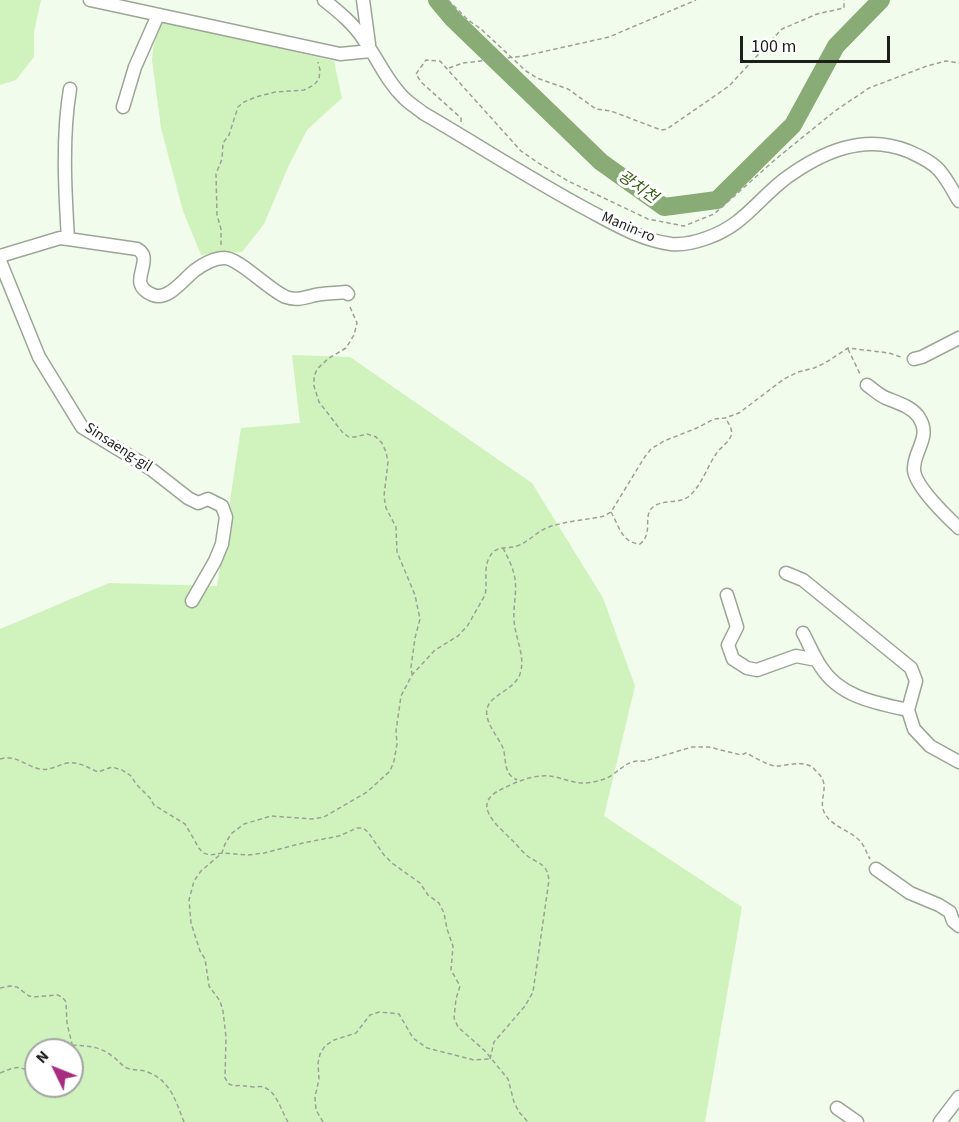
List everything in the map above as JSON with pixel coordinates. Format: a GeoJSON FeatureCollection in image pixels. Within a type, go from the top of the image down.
{"type":"FeatureCollection","features":[{"type":"Feature","properties":{"kind":"street"},"geometry":{"type":"LineString","coordinates":[[90,0],[340,54],[370,50],[363,0]]}},
{"type":"Feature","properties":{"kind":"street","name":"Manin-ro"},"geometry":{"type":"LineString","coordinates":[[324,0],[353,25],[405,100],[562,196],[628,231],[653,240],[674,244],[697,241],[720,234],[739,222],[785,179],[822,155],[871,143],[895,146],[929,161],[940,171],[959,201]]}},
{"type":"Feature","properties":{"kind":"street"},"geometry":{"type":"LineString","coordinates":[[123,107],[135,68],[158,15]]}},
{"type":"Feature","properties":{"kind":"street"},"geometry":{"type":"LineString","coordinates":[[68,239],[65,191],[66,116],[70,89]]}},
{"type":"Feature","properties":{"kind":"street"},"geometry":{"type":"LineString","coordinates":[[0,256],[60,238],[137,249],[144,258],[140,281],[144,289],[158,297],[175,289],[204,264],[222,258],[231,259],[284,296],[294,299],[321,294],[346,292],[348,294]]}},
{"type":"Feature","properties":{"kind":"street","name":"Sinsaeng-gil"},"geometry":{"type":"LineString","coordinates":[[0,261],[39,357],[82,427],[151,469],[188,498],[198,503],[208,499],[222,507],[226,517],[222,544],[192,601]]}},
{"type":"Feature","properties":{"kind":"street"},"geometry":{"type":"LineString","coordinates":[[914,359],[959,338]]}},
{"type":"Feature","properties":{"kind":"street"},"geometry":{"type":"LineString","coordinates":[[867,384],[885,398],[906,406],[919,418],[924,435],[915,459],[914,471],[918,483],[959,528]]}},
{"type":"Feature","properties":{"kind":"street"},"geometry":{"type":"LineString","coordinates":[[786,573],[804,580],[911,668],[916,681],[908,710],[914,729],[930,746],[959,762]]}},
{"type":"Feature","properties":{"kind":"street"},"geometry":{"type":"LineString","coordinates":[[727,595],[736,627],[728,645],[733,659],[747,668],[757,670],[796,656],[817,660]]}},
{"type":"Feature","properties":{"kind":"street"},"geometry":{"type":"LineString","coordinates":[[803,633],[821,668],[834,684],[853,695],[908,710]]}},
{"type":"Feature","properties":{"kind":"street"},"geometry":{"type":"LineString","coordinates":[[876,869],[910,893],[950,912],[953,921],[959,926]]}},
{"type":"Feature","properties":{"kind":"street"},"geometry":{"type":"LineString","coordinates":[[940,1122],[959,1097]]}},
{"type":"Feature","properties":{"kind":"street"},"geometry":{"type":"LineString","coordinates":[[837,1108],[857,1122]]}},
{"type":"Feature","properties":{"kind":"path"},"geometry":{"type":"LineString","coordinates":[[448,0],[526,71],[537,78],[568,89],[596,109],[611,111],[662,130],[667,129],[729,86],[782,29],[817,14],[844,8],[844,0]]}},
{"type":"Feature","properties":{"kind":"path"},"geometry":{"type":"LineString","coordinates":[[448,69],[463,63],[524,56],[609,37],[696,0]]}},
{"type":"Feature","properties":{"kind":"path"},"geometry":{"type":"LineString","coordinates":[[222,258],[221,229],[217,214],[216,174],[222,159],[223,143],[229,135],[238,107],[256,97],[275,92],[304,90],[314,85],[319,80],[320,70],[317,49]]}},
{"type":"Feature","properties":{"kind":"path"},"geometry":{"type":"LineString","coordinates":[[461,135],[461,118],[421,82],[416,74],[426,60],[440,62],[448,69],[521,151],[540,165],[648,219],[684,226],[714,214],[826,118],[869,88],[927,66],[946,61],[959,63]]}},
{"type":"Feature","properties":{"kind":"path"},"geometry":{"type":"LineString","coordinates":[[348,294],[351,310],[357,323],[354,335],[346,348],[329,358],[317,369],[314,386],[319,402],[343,433],[350,437],[367,434],[376,437],[386,452],[388,462],[384,496],[386,508],[396,527],[397,552],[415,595],[420,619],[415,638],[412,675]]}},
{"type":"Feature","properties":{"kind":"path"},"geometry":{"type":"LineString","coordinates":[[288,1122],[271,1091],[263,1087],[242,1084],[234,1086],[229,1084],[225,1077],[226,1037],[223,1011],[220,1001],[208,986],[205,959],[191,923],[189,900],[194,881],[201,871],[222,853],[231,834],[244,824],[271,816],[312,819],[324,817],[354,801],[390,771],[397,744],[396,731],[400,696],[412,675],[435,650],[458,636],[468,625],[486,590],[486,569],[491,554],[502,547],[518,546],[549,526],[604,516],[612,512],[651,449],[714,419],[739,414],[784,379],[825,363],[848,348],[889,353],[914,359]]}},
{"type":"Feature","properties":{"kind":"path"},"geometry":{"type":"LineString","coordinates":[[848,348],[867,384]]}},
{"type":"Feature","properties":{"kind":"path"},"geometry":{"type":"LineString","coordinates":[[612,512],[625,539],[631,544],[640,544],[645,540],[648,531],[648,514],[651,508],[689,496],[695,490],[717,451],[730,437],[730,426],[725,418]]}},
{"type":"Feature","properties":{"kind":"path"},"geometry":{"type":"LineString","coordinates":[[502,547],[514,573],[514,620],[520,647],[521,668],[519,677],[489,703],[486,710],[490,726],[504,750],[504,761],[509,775],[518,781]]}},
{"type":"Feature","properties":{"kind":"path"},"geometry":{"type":"LineString","coordinates":[[490,1059],[494,1042],[525,1006],[533,992],[549,880],[548,872],[543,866],[530,858],[495,824],[487,803],[495,792],[518,781],[543,775],[573,782],[585,783],[599,780],[612,775],[626,764],[645,761],[692,747],[709,747],[741,755],[746,753],[775,766],[803,764],[813,767],[823,779],[822,808],[825,815],[859,839],[876,869]]}},
{"type":"Feature","properties":{"kind":"path"},"geometry":{"type":"LineString","coordinates":[[0,759],[15,758],[43,770],[67,763],[80,763],[98,772],[112,766],[122,770],[131,776],[154,805],[185,824],[198,847],[203,853],[210,855],[264,853],[339,836],[357,828],[363,828],[392,863],[420,883],[428,895],[439,903],[453,946],[451,970],[460,986],[454,1018],[459,1027],[508,1079],[514,1102],[528,1122]]}},
{"type":"Feature","properties":{"kind":"path"},"geometry":{"type":"LineString","coordinates":[[0,988],[17,987],[34,997],[58,995],[63,998],[66,1002],[70,1038]]}},
{"type":"Feature","properties":{"kind":"path"},"geometry":{"type":"LineString","coordinates":[[321,1121],[316,1110],[315,1097],[318,1063],[324,1046],[356,1033],[370,1015],[379,1011],[399,1014],[413,1038],[427,1048],[474,1060],[490,1059]]}},
{"type":"Feature","properties":{"kind":"path"},"geometry":{"type":"LineString","coordinates":[[84,1046],[96,1047],[114,1057],[120,1064],[130,1069],[150,1073],[160,1079],[170,1090],[184,1122]]}},
{"type":"Feature","properties":{"kind":"path"},"geometry":{"type":"LineString","coordinates":[[0,1073],[13,1068],[24,1068]]}},
{"type":"Feature","properties":{"kind":"green space"},"geometry":{"type":"Polygon","coordinates":[[[0,0],[41,0],[34,32],[34,57],[16,80],[0,85],[0,0]]]}},
{"type":"Feature","properties":{"kind":"green space"},"geometry":{"type":"Polygon","coordinates":[[[162,21],[334,61],[342,98],[307,130],[289,165],[264,224],[242,252],[201,255],[183,211],[161,128],[152,60],[153,48],[162,21]]]}},
{"type":"Feature","properties":{"kind":"green space"},"geometry":{"type":"Polygon","coordinates":[[[292,355],[350,357],[532,483],[603,598],[635,686],[604,816],[742,907],[705,1122],[0,1122],[0,629],[109,583],[217,586],[241,428],[300,423],[292,355]]]}},
{"type":"Feature","properties":{"kind":"waterway","name":"광치천"},"geometry":{"type":"LineString","coordinates":[[437,0],[452,18],[601,162],[664,207],[717,200],[793,125],[836,46],[881,0]]}}]}
